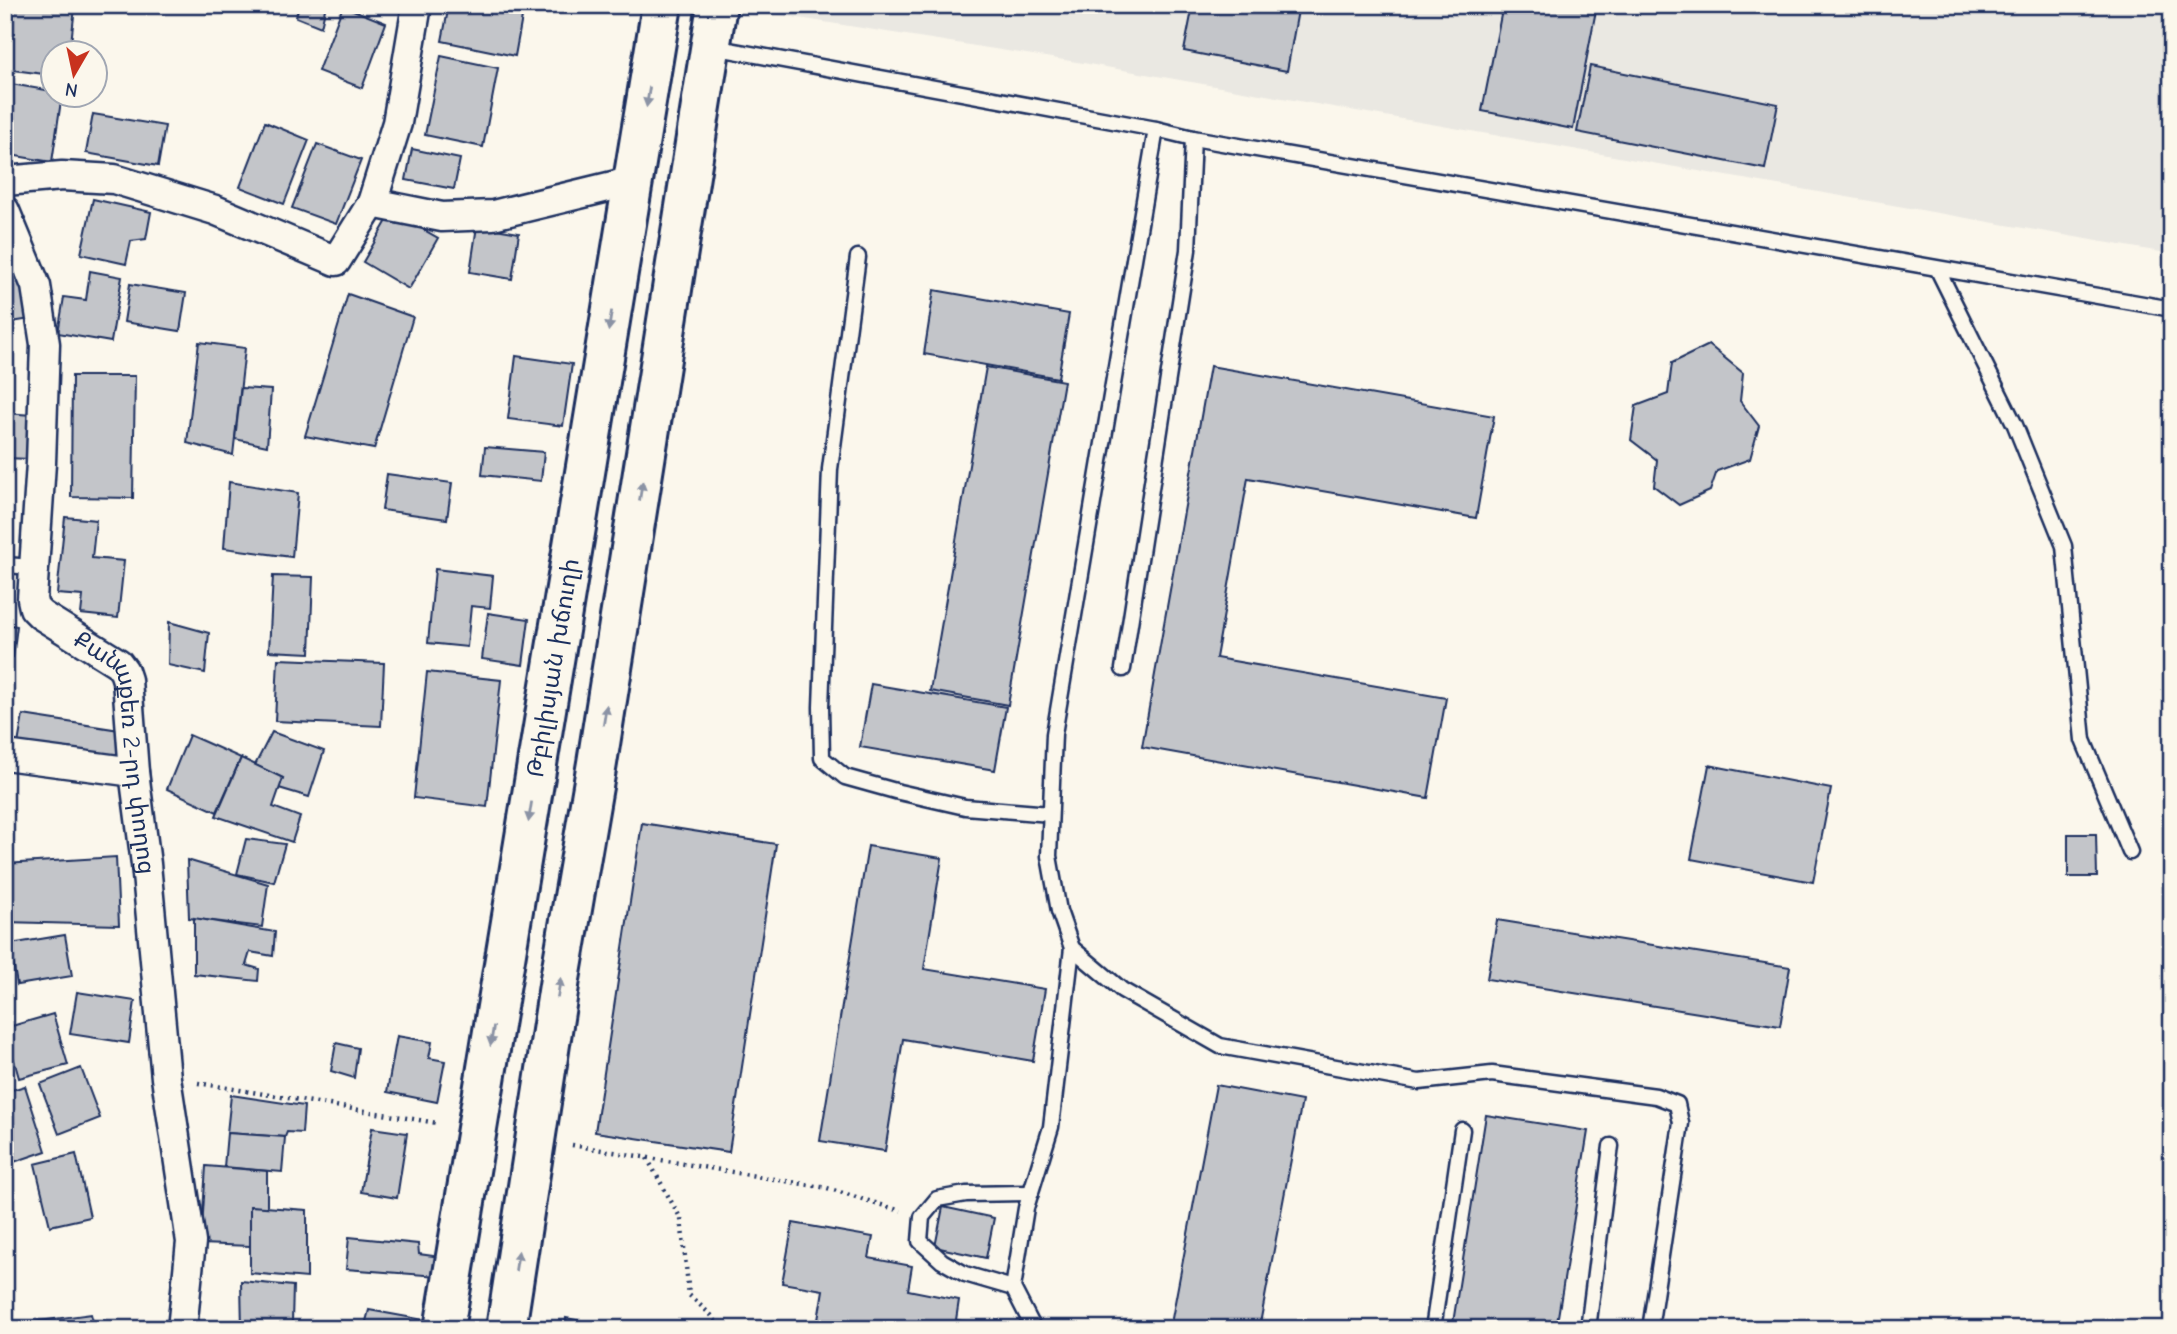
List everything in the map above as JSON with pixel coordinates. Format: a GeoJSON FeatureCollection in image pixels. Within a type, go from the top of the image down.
{"type":"FeatureCollection","features":[{"type":"Feature","properties":{"kind":"main road"},"geometry":{"type":"LineString","coordinates":[[506,1329],[718,5]]}},
{"type":"Feature","properties":{"kind":"main road"},"geometry":{"type":"LineString","coordinates":[[659,21],[711,47]]}},
{"type":"Feature","properties":{"kind":"main road","name":"Թբիլիսյան խճուղի"},"geometry":{"type":"LineString","coordinates":[[444,1329],[659,21]]}},
{"type":"Feature","properties":{"kind":"main road"},"geometry":{"type":"LineString","coordinates":[[539,755],[597,763]]}},
{"type":"Feature","properties":{"kind":"street"},"geometry":{"type":"LineString","coordinates":[[5,181],[62,176],[114,179],[215,211],[336,261],[372,202],[397,123],[417,5]]}},
{"type":"Feature","properties":{"kind":"street"},"geometry":{"type":"LineString","coordinates":[[372,202],[442,217],[493,215],[633,181]]}},
{"type":"Feature","properties":{"kind":"street","name":"Քանաքեռ 2-րդ փողոց"},"geometry":{"type":"LineString","coordinates":[[5,211],[36,286],[45,344],[33,567],[34,608],[118,663],[127,680],[166,1078],[191,1242],[182,1329]]}},
{"type":"Feature","properties":{"kind":"street"},"geometry":{"type":"LineString","coordinates":[[5,755],[134,772]]}},
{"type":"Feature","properties":{"kind":"lane"},"geometry":{"type":"LineString","coordinates":[[711,47],[1193,138],[2172,309]]}},
{"type":"Feature","properties":{"kind":"lane"},"geometry":{"type":"LineString","coordinates":[[1034,1329],[1013,1288],[1026,1208],[1051,1127],[1072,948],[1059,911],[1049,856],[1054,734],[1156,129]]}},
{"type":"Feature","properties":{"kind":"lane"},"geometry":{"type":"LineString","coordinates":[[1123,669],[1188,250],[1193,138]]}},
{"type":"Feature","properties":{"kind":"lane"},"geometry":{"type":"LineString","coordinates":[[858,257],[830,469],[821,707],[822,758],[845,777],[900,792],[965,807],[1050,814]]}},
{"type":"Feature","properties":{"kind":"lane"},"geometry":{"type":"LineString","coordinates":[[1938,270],[2015,425],[2064,546],[2083,740],[2130,852]]}},
{"type":"Feature","properties":{"kind":"lane"},"geometry":{"type":"LineString","coordinates":[[5,565],[33,567]]}},
{"type":"Feature","properties":{"kind":"lane"},"geometry":{"type":"LineString","coordinates":[[1072,948],[1122,990],[1220,1046],[1419,1082],[1492,1073],[1656,1096],[1677,1104],[1681,1124],[1650,1329]]}},
{"type":"Feature","properties":{"kind":"lane"},"geometry":{"type":"LineString","coordinates":[[1433,1329],[1462,1130]]}},
{"type":"Feature","properties":{"kind":"lane"},"geometry":{"type":"LineString","coordinates":[[1588,1329],[1611,1146]]}},
{"type":"Feature","properties":{"kind":"lane"},"geometry":{"type":"LineString","coordinates":[[1013,1288],[965,1274],[942,1261],[920,1241],[922,1217],[937,1199],[966,1194],[1031,1193]]}},
{"type":"Feature","properties":{"kind":"path"},"geometry":{"type":"LineString","coordinates":[[166,1078],[437,1123]]}},
{"type":"Feature","properties":{"kind":"path"},"geometry":{"type":"LineString","coordinates":[[572,1145],[827,1188],[922,1217]]}},
{"type":"Feature","properties":{"kind":"path"},"geometry":{"type":"LineString","coordinates":[[647,1158],[681,1219],[689,1296],[711,1315],[720,1329]]}},
{"type":"Feature","properties":{"kind":"shaded area"},"geometry":{"type":"Polygon","coordinates":[[[762,5],[2172,5],[2172,254],[1083,63],[761,12],[762,5]]]}},
{"type":"Feature","properties":{"kind":"building"},"geometry":{"type":"Polygon","coordinates":[[[11,5],[75,7],[72,38],[38,38],[38,73],[5,69],[11,5]]]}},
{"type":"Feature","properties":{"kind":"building"},"geometry":{"type":"Polygon","coordinates":[[[299,5],[326,5],[321,27],[296,17],[299,5]]]}},
{"type":"Feature","properties":{"kind":"building"},"geometry":{"type":"Polygon","coordinates":[[[449,5],[489,5],[523,12],[515,56],[442,41],[449,5]]]}},
{"type":"Feature","properties":{"kind":"building"},"geometry":{"type":"Polygon","coordinates":[[[1193,5],[1299,5],[1287,71],[1184,51],[1193,5]]]}},
{"type":"Feature","properties":{"kind":"building"},"geometry":{"type":"Polygon","coordinates":[[[1503,5],[1597,5],[1573,129],[1482,111],[1503,5]]]}},
{"type":"Feature","properties":{"kind":"building"},"geometry":{"type":"Polygon","coordinates":[[[343,6],[386,23],[362,88],[318,71],[343,6]]]}},
{"type":"Feature","properties":{"kind":"building"},"geometry":{"type":"Polygon","coordinates":[[[441,56],[498,68],[483,147],[425,135],[441,56]]]}},
{"type":"Feature","properties":{"kind":"building"},"geometry":{"type":"Polygon","coordinates":[[[1590,66],[1778,104],[1765,169],[1577,132],[1590,66]]]}},
{"type":"Feature","properties":{"kind":"building"},"geometry":{"type":"Polygon","coordinates":[[[11,84],[38,89],[38,108],[60,108],[52,162],[10,155],[14,126],[5,124],[11,84]]]}},
{"type":"Feature","properties":{"kind":"building"},"geometry":{"type":"Polygon","coordinates":[[[93,114],[165,126],[158,166],[86,153],[93,114]]]}},
{"type":"Feature","properties":{"kind":"building"},"geometry":{"type":"Polygon","coordinates":[[[265,122],[309,140],[284,204],[240,187],[265,122]]]}},
{"type":"Feature","properties":{"kind":"building"},"geometry":{"type":"Polygon","coordinates":[[[317,144],[361,160],[336,224],[292,208],[317,144]]]}},
{"type":"Feature","properties":{"kind":"building"},"geometry":{"type":"Polygon","coordinates":[[[412,149],[460,159],[454,189],[406,180],[412,149]]]}},
{"type":"Feature","properties":{"kind":"building"},"geometry":{"type":"Polygon","coordinates":[[[93,199],[151,212],[146,239],[131,241],[126,264],[81,254],[93,199]]]}},
{"type":"Feature","properties":{"kind":"building"},"geometry":{"type":"Polygon","coordinates":[[[392,212],[438,238],[409,289],[363,262],[392,212]]]}},
{"type":"Feature","properties":{"kind":"building"},"geometry":{"type":"Polygon","coordinates":[[[477,226],[519,233],[512,279],[470,272],[477,226]]]}},
{"type":"Feature","properties":{"kind":"building"},"geometry":{"type":"Polygon","coordinates":[[[11,231],[31,319],[5,323],[5,234],[11,231]]]}},
{"type":"Feature","properties":{"kind":"building"},"geometry":{"type":"Polygon","coordinates":[[[90,271],[122,277],[111,342],[58,333],[64,297],[86,300],[90,271]]]}},
{"type":"Feature","properties":{"kind":"building"},"geometry":{"type":"Polygon","coordinates":[[[130,284],[186,293],[180,331],[124,322],[130,284]]]}},
{"type":"Feature","properties":{"kind":"building"},"geometry":{"type":"Polygon","coordinates":[[[934,290],[1069,314],[1058,378],[924,354],[934,290]]]}},
{"type":"Feature","properties":{"kind":"building"},"geometry":{"type":"Polygon","coordinates":[[[348,294],[413,317],[374,449],[305,436],[348,294]]]}},
{"type":"Feature","properties":{"kind":"building"},"geometry":{"type":"Polygon","coordinates":[[[199,342],[245,348],[233,455],[187,443],[199,342]]]}},
{"type":"Feature","properties":{"kind":"building"},"geometry":{"type":"Polygon","coordinates":[[[1709,345],[1743,373],[1740,401],[1759,426],[1750,459],[1717,471],[1710,491],[1679,505],[1654,486],[1657,460],[1631,440],[1636,406],[1668,394],[1672,363],[1709,345]]]}},
{"type":"Feature","properties":{"kind":"building"},"geometry":{"type":"Polygon","coordinates":[[[516,356],[572,364],[563,426],[508,419],[516,356]]]}},
{"type":"Feature","properties":{"kind":"building"},"geometry":{"type":"Polygon","coordinates":[[[1210,366],[1494,416],[1476,518],[1248,478],[1216,658],[1446,698],[1428,798],[1142,747],[1210,366]]]}},
{"type":"Feature","properties":{"kind":"building"},"geometry":{"type":"Polygon","coordinates":[[[986,367],[1064,381],[1008,705],[930,691],[986,367]]]}},
{"type":"Feature","properties":{"kind":"building"},"geometry":{"type":"Polygon","coordinates":[[[72,376],[135,376],[133,498],[71,497],[72,376]]]}},
{"type":"Feature","properties":{"kind":"building"},"geometry":{"type":"Polygon","coordinates":[[[241,388],[271,390],[267,446],[235,439],[241,388]]]}},
{"type":"Feature","properties":{"kind":"building"},"geometry":{"type":"Polygon","coordinates":[[[5,413],[32,415],[30,459],[5,458],[5,413]]]}},
{"type":"Feature","properties":{"kind":"building"},"geometry":{"type":"Polygon","coordinates":[[[485,447],[544,452],[541,481],[482,475],[485,447]]]}},
{"type":"Feature","properties":{"kind":"building"},"geometry":{"type":"Polygon","coordinates":[[[387,474],[452,483],[447,519],[382,510],[387,474]]]}},
{"type":"Feature","properties":{"kind":"building"},"geometry":{"type":"Polygon","coordinates":[[[229,482],[298,493],[292,557],[224,548],[229,482]]]}},
{"type":"Feature","properties":{"kind":"building"},"geometry":{"type":"Polygon","coordinates":[[[5,494],[9,495],[5,540],[5,494]]]}},
{"type":"Feature","properties":{"kind":"building"},"geometry":{"type":"Polygon","coordinates":[[[65,517],[96,520],[92,558],[124,561],[118,618],[81,614],[83,596],[57,594],[65,517]]]}},
{"type":"Feature","properties":{"kind":"building"},"geometry":{"type":"Polygon","coordinates":[[[435,569],[493,576],[490,608],[471,606],[467,647],[428,643],[435,569]]]}},
{"type":"Feature","properties":{"kind":"building"},"geometry":{"type":"Polygon","coordinates":[[[273,576],[313,577],[310,653],[269,651],[273,576]]]}},
{"type":"Feature","properties":{"kind":"building"},"geometry":{"type":"Polygon","coordinates":[[[488,613],[529,619],[523,665],[482,659],[488,613]]]}},
{"type":"Feature","properties":{"kind":"building"},"geometry":{"type":"Polygon","coordinates":[[[169,622],[209,633],[205,673],[168,665],[169,622]]]}},
{"type":"Feature","properties":{"kind":"building"},"geometry":{"type":"Polygon","coordinates":[[[5,624],[17,626],[13,657],[5,655],[5,624]]]}},
{"type":"Feature","properties":{"kind":"building"},"geometry":{"type":"Polygon","coordinates":[[[278,659],[384,663],[381,726],[275,721],[278,659]]]}},
{"type":"Feature","properties":{"kind":"building"},"geometry":{"type":"Polygon","coordinates":[[[427,672],[501,680],[487,807],[414,798],[427,672]]]}},
{"type":"Feature","properties":{"kind":"building"},"geometry":{"type":"Polygon","coordinates":[[[871,684],[1006,707],[995,770],[860,747],[871,684]]]}},
{"type":"Feature","properties":{"kind":"building"},"geometry":{"type":"Polygon","coordinates":[[[23,715],[119,730],[125,766],[18,744],[23,715]]]}},
{"type":"Feature","properties":{"kind":"building"},"geometry":{"type":"Polygon","coordinates":[[[272,732],[324,751],[309,797],[279,788],[283,778],[255,765],[272,732]]]}},
{"type":"Feature","properties":{"kind":"building"},"geometry":{"type":"Polygon","coordinates":[[[189,735],[241,758],[217,812],[167,789],[189,735]]]}},
{"type":"Feature","properties":{"kind":"building"},"geometry":{"type":"Polygon","coordinates":[[[241,758],[283,778],[273,807],[300,817],[292,842],[216,816],[241,758]]]}},
{"type":"Feature","properties":{"kind":"building"},"geometry":{"type":"Polygon","coordinates":[[[1709,765],[1831,789],[1813,882],[1691,859],[1709,765]]]}},
{"type":"Feature","properties":{"kind":"building"},"geometry":{"type":"Polygon","coordinates":[[[642,823],[776,844],[729,1152],[595,1132],[642,823]]]}},
{"type":"Feature","properties":{"kind":"building"},"geometry":{"type":"Polygon","coordinates":[[[2068,834],[2096,834],[2097,877],[2068,877],[2068,834]]]}},
{"type":"Feature","properties":{"kind":"building"},"geometry":{"type":"Polygon","coordinates":[[[246,839],[285,844],[274,882],[237,874],[246,839]]]}},
{"type":"Feature","properties":{"kind":"building"},"geometry":{"type":"Polygon","coordinates":[[[868,846],[942,858],[924,969],[1045,989],[1033,1061],[903,1039],[885,1151],[820,1141],[868,846]]]}},
{"type":"Feature","properties":{"kind":"building"},"geometry":{"type":"Polygon","coordinates":[[[116,857],[119,925],[5,922],[5,864],[116,857]]]}},
{"type":"Feature","properties":{"kind":"building"},"geometry":{"type":"Polygon","coordinates":[[[187,860],[268,884],[262,927],[189,918],[187,860]]]}},
{"type":"Feature","properties":{"kind":"building"},"geometry":{"type":"Polygon","coordinates":[[[194,918],[275,932],[273,956],[250,952],[246,965],[259,969],[258,981],[194,974],[194,918]]]}},
{"type":"Feature","properties":{"kind":"building"},"geometry":{"type":"Polygon","coordinates":[[[1497,920],[1790,967],[1780,1026],[1487,979],[1497,920]]]}},
{"type":"Feature","properties":{"kind":"building"},"geometry":{"type":"Polygon","coordinates":[[[65,935],[72,976],[17,985],[10,944],[65,935]]]}},
{"type":"Feature","properties":{"kind":"building"},"geometry":{"type":"Polygon","coordinates":[[[77,992],[135,1001],[129,1043],[70,1034],[77,992]]]}},
{"type":"Feature","properties":{"kind":"building"},"geometry":{"type":"Polygon","coordinates":[[[53,1014],[68,1065],[19,1078],[5,1028],[53,1014]]]}},
{"type":"Feature","properties":{"kind":"building"},"geometry":{"type":"Polygon","coordinates":[[[397,1036],[432,1042],[429,1058],[445,1061],[437,1102],[387,1092],[397,1036]]]}},
{"type":"Feature","properties":{"kind":"building"},"geometry":{"type":"Polygon","coordinates":[[[336,1043],[358,1048],[354,1078],[331,1071],[336,1043]]]}},
{"type":"Feature","properties":{"kind":"building"},"geometry":{"type":"Polygon","coordinates":[[[81,1068],[100,1118],[59,1134],[40,1084],[81,1068]]]}},
{"type":"Feature","properties":{"kind":"building"},"geometry":{"type":"Polygon","coordinates":[[[1216,1085],[1302,1101],[1259,1329],[1170,1329],[1216,1085]]]}},
{"type":"Feature","properties":{"kind":"building"},"geometry":{"type":"Polygon","coordinates":[[[25,1086],[46,1151],[11,1163],[5,1146],[5,1092],[25,1086]]]}},
{"type":"Feature","properties":{"kind":"building"},"geometry":{"type":"Polygon","coordinates":[[[231,1095],[304,1106],[302,1133],[287,1132],[285,1137],[227,1133],[231,1095]]]}},
{"type":"Feature","properties":{"kind":"building"},"geometry":{"type":"Polygon","coordinates":[[[1486,1115],[1588,1131],[1556,1329],[1452,1329],[1486,1115]]]}},
{"type":"Feature","properties":{"kind":"building"},"geometry":{"type":"Polygon","coordinates":[[[372,1128],[407,1133],[397,1198],[361,1192],[372,1128]]]}},
{"type":"Feature","properties":{"kind":"building"},"geometry":{"type":"Polygon","coordinates":[[[227,1133],[285,1137],[282,1172],[224,1167],[227,1133]]]}},
{"type":"Feature","properties":{"kind":"building"},"geometry":{"type":"Polygon","coordinates":[[[76,1154],[90,1217],[50,1226],[35,1164],[76,1154]]]}},
{"type":"Feature","properties":{"kind":"building"},"geometry":{"type":"Polygon","coordinates":[[[206,1166],[267,1171],[267,1208],[250,1206],[250,1246],[201,1244],[206,1166]]]}},
{"type":"Feature","properties":{"kind":"building"},"geometry":{"type":"Polygon","coordinates":[[[250,1206],[307,1210],[307,1278],[250,1273],[250,1206]]]}},
{"type":"Feature","properties":{"kind":"building"},"geometry":{"type":"Polygon","coordinates":[[[943,1207],[994,1218],[986,1258],[935,1247],[943,1207]]]}},
{"type":"Feature","properties":{"kind":"building"},"geometry":{"type":"Polygon","coordinates":[[[793,1223],[873,1237],[869,1258],[912,1266],[908,1290],[959,1300],[956,1320],[984,1325],[984,1329],[869,1329],[818,1320],[823,1290],[782,1283],[793,1223]]]}},
{"type":"Feature","properties":{"kind":"building"},"geometry":{"type":"Polygon","coordinates":[[[349,1237],[418,1244],[419,1254],[441,1257],[438,1276],[346,1269],[349,1237]]]}},
{"type":"Feature","properties":{"kind":"building"},"geometry":{"type":"Polygon","coordinates":[[[241,1281],[293,1286],[292,1322],[347,1322],[347,1329],[242,1329],[241,1281]]]}},
{"type":"Feature","properties":{"kind":"building"},"geometry":{"type":"Polygon","coordinates":[[[369,1310],[435,1322],[434,1329],[364,1329],[369,1310]]]}},
{"type":"Feature","properties":{"kind":"building"},"geometry":{"type":"Polygon","coordinates":[[[91,1314],[95,1329],[26,1329],[24,1323],[91,1314]]]}},
{"type":"Feature","properties":{"kind":"building"},"geometry":{"type":"Polygon","coordinates":[[[566,1318],[625,1329],[565,1329],[566,1318]]]}}]}
